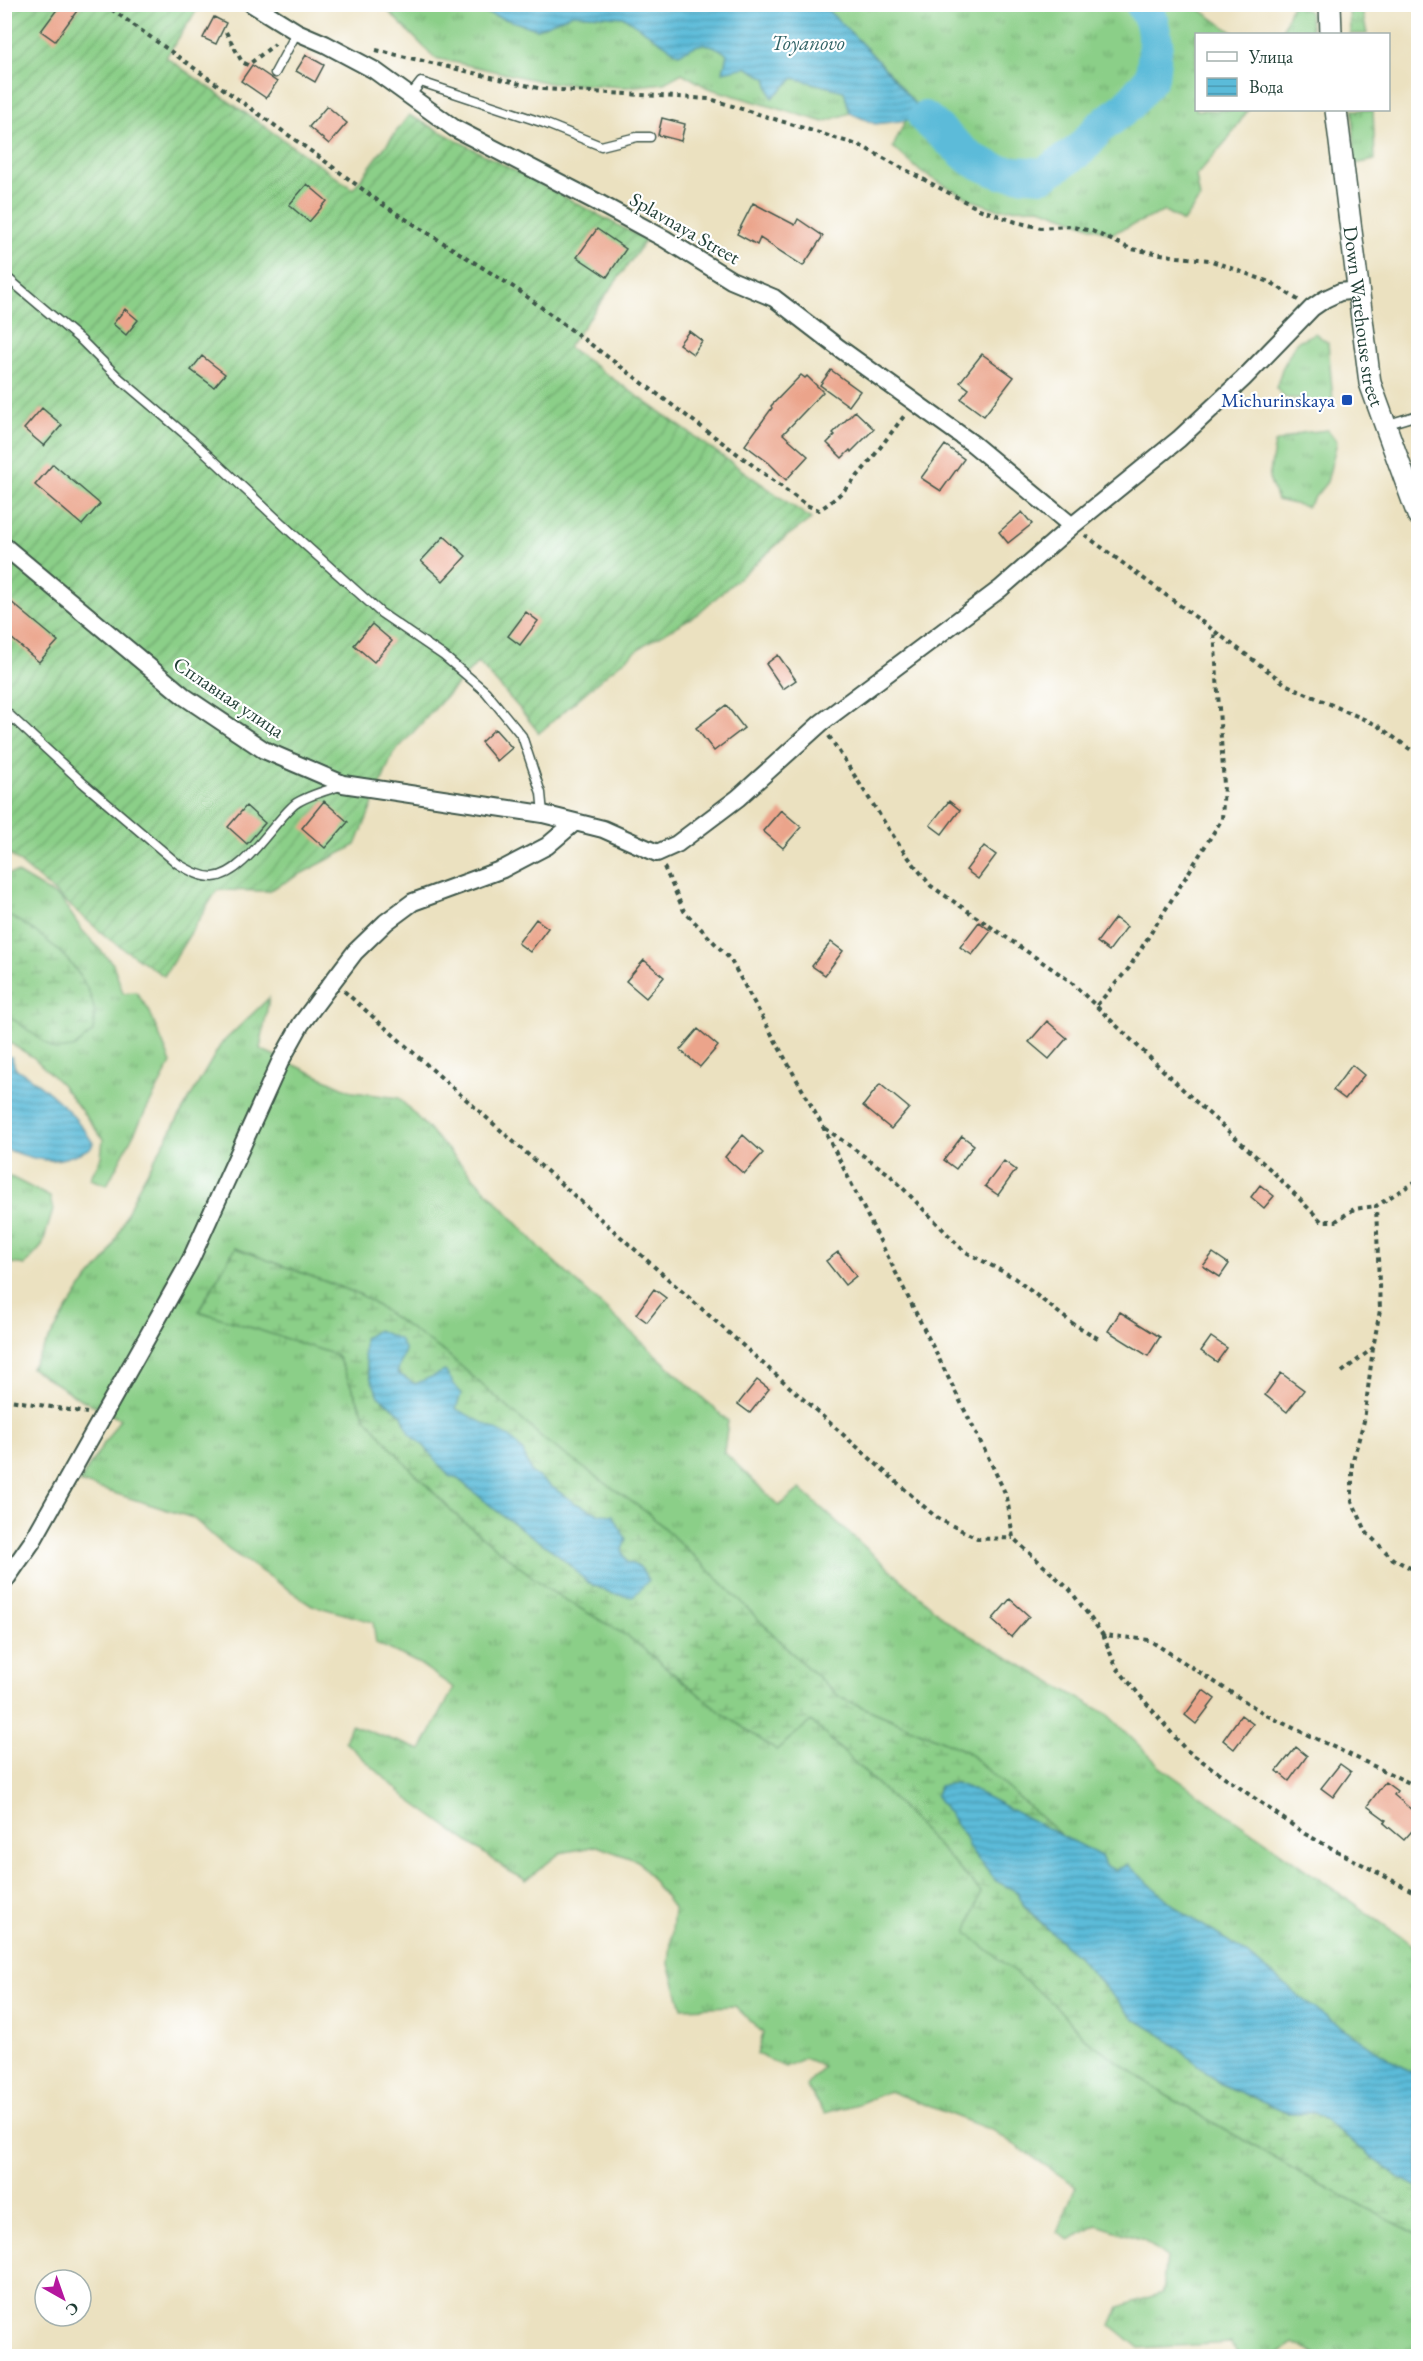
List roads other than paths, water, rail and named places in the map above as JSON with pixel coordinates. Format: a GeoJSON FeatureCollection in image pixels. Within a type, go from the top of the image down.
{"type":"FeatureCollection","features":[{"type":"Feature","properties":{"kind":"street","name":"Splavnaya Street"},"geometry":{"type":"LineString","coordinates":[[252,4],[297,32],[374,69],[454,128],[665,239],[731,280],[774,298],[914,402],[946,423],[1072,526]]}},
{"type":"Feature","properties":{"kind":"street"},"geometry":{"type":"LineString","coordinates":[[1330,4],[1331,33]]}},
{"type":"Feature","properties":{"kind":"street","name":"Down Warehouse street"},"geometry":{"type":"LineString","coordinates":[[1336,111],[1370,383],[1419,515]]}},
{"type":"Feature","properties":{"kind":"street"},"geometry":{"type":"LineString","coordinates":[[1072,526],[1179,439],[1243,379],[1312,308],[1325,298],[1341,292],[1357,290]]}},
{"type":"Feature","properties":{"kind":"street","name":"Сплавная улица"},"geometry":{"type":"LineString","coordinates":[[4,546],[185,697],[264,750],[343,784],[543,814],[603,829],[657,853],[677,844],[738,798],[820,723],[1000,590],[1072,526]]}},
{"type":"Feature","properties":{"kind":"street"},"geometry":{"type":"LineString","coordinates":[[4,1582],[32,1542],[190,1261],[280,1062],[301,1024],[333,981],[355,952],[386,922],[413,902],[503,869],[547,846],[574,823]]}},
{"type":"Feature","properties":{"kind":"lane"},"geometry":{"type":"LineString","coordinates":[[274,73],[297,32]]}},
{"type":"Feature","properties":{"kind":"lane"},"geometry":{"type":"LineString","coordinates":[[410,96],[421,82],[544,123],[601,146],[637,137],[650,137]]}},
{"type":"Feature","properties":{"kind":"lane"},"geometry":{"type":"LineString","coordinates":[[4,275],[82,341],[119,378],[193,441],[381,613],[444,656],[486,692],[522,736],[541,793],[543,814]]}},
{"type":"Feature","properties":{"kind":"lane"},"geometry":{"type":"LineString","coordinates":[[1384,425],[1419,415]]}},
{"type":"Feature","properties":{"kind":"lane"},"geometry":{"type":"LineString","coordinates":[[4,710],[83,783],[178,864],[196,874],[211,877],[226,874],[246,858],[297,803],[343,784]]}},
{"type":"Feature","properties":{"kind":"water","name":"Toyanovo"},"geometry":{"type":"Polygon","coordinates":[[[460,5],[822,5],[876,59],[925,118],[875,124],[850,113],[844,91],[794,78],[772,98],[766,78],[746,67],[723,72],[727,54],[720,49],[703,44],[679,54],[624,17],[572,14],[537,29],[460,5]]]}},
{"type":"Feature","properties":{"kind":"water"},"geometry":{"type":"Polygon","coordinates":[[[4,1055],[12,1057],[15,1068],[38,1083],[68,1111],[93,1143],[91,1148],[57,1160],[29,1157],[5,1149],[4,1055]]]}},
{"type":"Feature","properties":{"kind":"water"},"geometry":{"type":"Polygon","coordinates":[[[377,1330],[399,1339],[405,1350],[397,1373],[415,1384],[445,1371],[461,1394],[456,1409],[510,1437],[523,1452],[531,1472],[575,1503],[599,1514],[613,1515],[626,1539],[622,1550],[627,1562],[640,1567],[649,1580],[633,1597],[613,1594],[587,1582],[559,1555],[503,1516],[458,1479],[449,1476],[425,1447],[409,1433],[402,1415],[379,1396],[364,1355],[364,1338],[377,1330]]]}},
{"type":"Feature","properties":{"kind":"water"},"geometry":{"type":"Polygon","coordinates":[[[955,1783],[1101,1856],[1105,1866],[1116,1870],[1128,1865],[1180,1911],[1239,1948],[1318,2011],[1418,2076],[1418,2187],[1398,2177],[1315,2113],[1287,2113],[1219,2083],[1165,2037],[1133,2018],[1078,1957],[1024,1906],[1018,1892],[996,1881],[969,1848],[964,1835],[936,1796],[939,1786],[955,1783]]]}},
{"type":"Feature","properties":{"kind":"waterway"},"geometry":{"type":"LineString","coordinates":[[925,118],[971,159],[1000,172],[1043,175],[1080,150],[1099,128],[1128,106],[1152,77],[1156,42],[1151,19],[1142,4]]}},
{"type":"Feature","properties":{"kind":"place","name":"Michurinskaya"},"geometry":{"type":"Point","coordinates":[1347,400]}}]}
